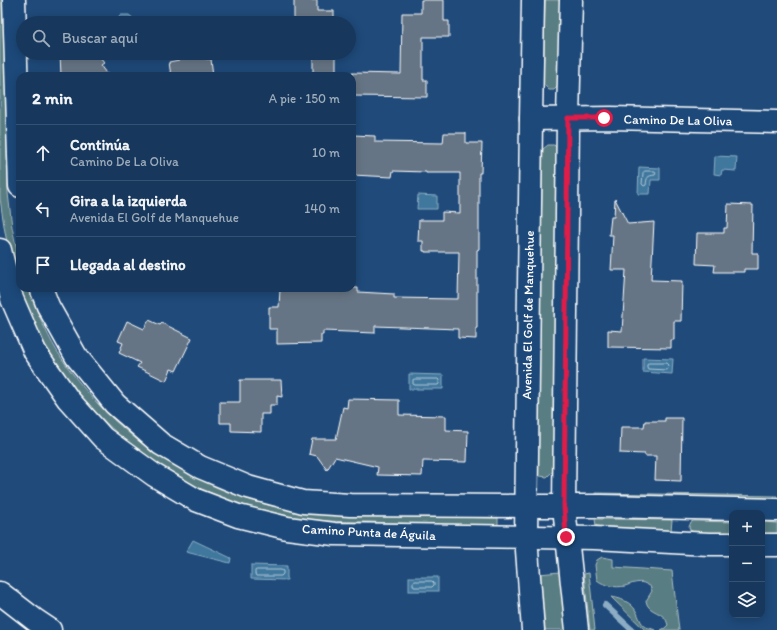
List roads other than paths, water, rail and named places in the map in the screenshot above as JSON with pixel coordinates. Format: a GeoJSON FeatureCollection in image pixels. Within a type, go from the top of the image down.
{"type":"FeatureCollection","features":[{"type":"Feature","properties":{"kind":"street"},"geometry":{"type":"LineString","coordinates":[[14,0],[16,72]]}},
{"type":"Feature","properties":{"kind":"street","name":"Avenida El Golf de Manquehue"},"geometry":{"type":"LineString","coordinates":[[533,0],[526,506],[526,537],[533,630]]}},
{"type":"Feature","properties":{"kind":"street"},"geometry":{"type":"LineString","coordinates":[[571,0],[568,118],[564,506],[566,537],[577,630]]}},
{"type":"Feature","properties":{"kind":"street","name":"Camino De La Oliva"},"geometry":{"type":"LineString","coordinates":[[531,119],[568,118],[777,122]]}},
{"type":"Feature","properties":{"kind":"street","name":"Camino Punta de Águila"},"geometry":{"type":"LineString","coordinates":[[0,250],[12,299],[35,352],[68,399],[103,438],[154,475],[196,500],[238,516],[287,528],[334,534],[566,537],[729,544]]}},
{"type":"Feature","properties":{"kind":"street","name":"Camino Punta de Águila"},"geometry":{"type":"LineString","coordinates":[[43,292],[48,306],[76,356],[114,404],[161,444],[200,467],[248,487],[303,502],[350,505],[602,506],[777,510]]}},
{"type":"Feature","properties":{"kind":"street"},"geometry":{"type":"LineString","coordinates":[[765,545],[777,545]]}},
{"type":"Feature","properties":{"kind":"street"},"geometry":{"type":"LineString","coordinates":[[0,593],[50,630]]}},
{"type":"Feature","properties":{"kind":"water"},"geometry":{"type":"Polygon","coordinates":[[[715,156],[737,157],[736,171],[722,170],[721,175],[714,174],[715,156]]]}},
{"type":"Feature","properties":{"kind":"water"},"geometry":{"type":"Polygon","coordinates":[[[639,167],[660,168],[660,180],[651,180],[650,194],[638,194],[639,167]]]}},
{"type":"Feature","properties":{"kind":"water"},"geometry":{"type":"Polygon","coordinates":[[[418,195],[437,196],[437,209],[417,209],[418,195]]]}},
{"type":"Feature","properties":{"kind":"water"},"geometry":{"type":"Polygon","coordinates":[[[643,358],[673,359],[672,374],[643,372],[643,358]]]}},
{"type":"Feature","properties":{"kind":"water"},"geometry":{"type":"Polygon","coordinates":[[[409,374],[443,375],[443,389],[409,389],[409,374]]]}},
{"type":"Feature","properties":{"kind":"water"},"geometry":{"type":"Polygon","coordinates":[[[193,540],[231,558],[230,563],[186,552],[193,540]]]}},
{"type":"Feature","properties":{"kind":"water"},"geometry":{"type":"Polygon","coordinates":[[[251,565],[287,566],[287,580],[251,579],[251,565]]]}},
{"type":"Feature","properties":{"kind":"water"},"geometry":{"type":"Polygon","coordinates":[[[409,577],[438,577],[438,591],[409,591],[409,577]]]}},
{"type":"Feature","properties":{"kind":"waterway"},"geometry":{"type":"LineString","coordinates":[[605,605],[632,630]]}}]}
